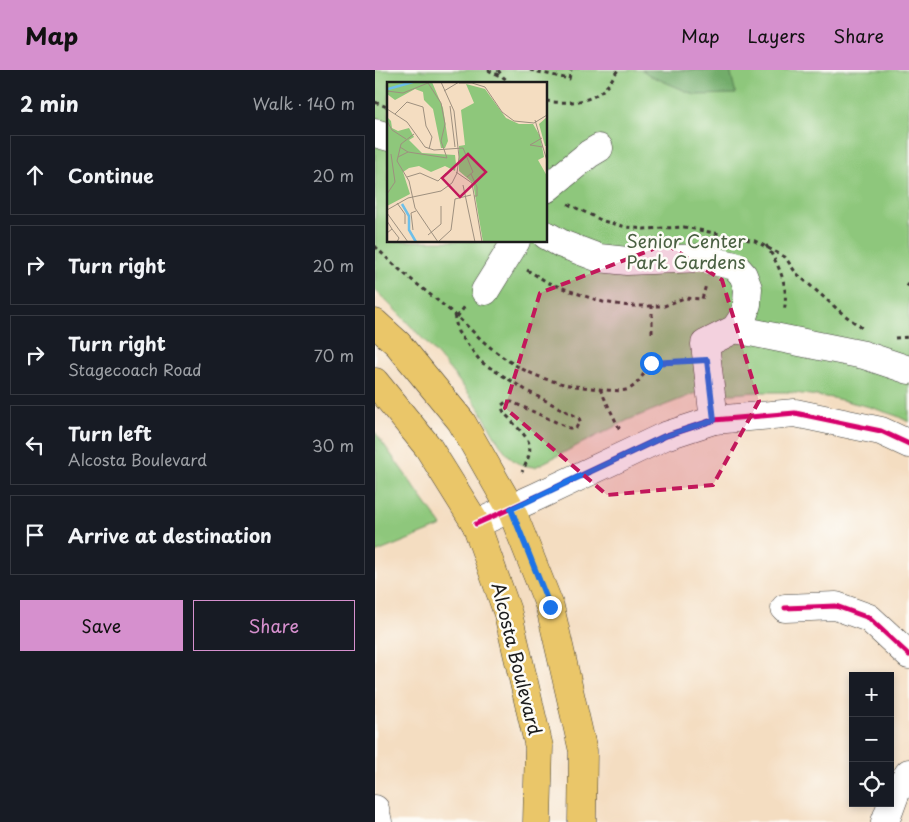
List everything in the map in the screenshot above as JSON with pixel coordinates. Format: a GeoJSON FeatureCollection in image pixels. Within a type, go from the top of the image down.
{"type":"FeatureCollection","features":[{"type":"Feature","properties":{"kind":"main road"},"geometry":{"type":"LineString","coordinates":[[375,323],[398,344],[461,421],[511,509],[550,607],[583,751],[581,822]]}},
{"type":"Feature","properties":{"kind":"main road","name":"Alcosta Boulevard"},"geometry":{"type":"LineString","coordinates":[[375,382],[428,447],[476,524],[508,614],[539,747],[537,822]]}},
{"type":"Feature","properties":{"kind":"street"},"geometry":{"type":"LineString","coordinates":[[547,188],[599,148]]}},
{"type":"Feature","properties":{"kind":"street"},"geometry":{"type":"LineString","coordinates":[[547,236],[562,244],[599,258],[627,261],[701,258],[735,266],[743,275],[748,288],[747,304],[743,317],[735,329],[706,352],[714,420]]}},
{"type":"Feature","properties":{"kind":"street"},"geometry":{"type":"LineString","coordinates":[[485,291],[515,242]]}},
{"type":"Feature","properties":{"kind":"street"},"geometry":{"type":"LineString","coordinates":[[735,329],[864,355],[909,370]]}},
{"type":"Feature","properties":{"kind":"street"},"geometry":{"type":"LineString","coordinates":[[476,524],[665,436],[714,420],[795,413],[881,431],[909,444]]}},
{"type":"Feature","properties":{"kind":"street"},"geometry":{"type":"LineString","coordinates":[[785,608],[837,606],[869,618],[909,655]]}},
{"type":"Feature","properties":{"kind":"street"},"geometry":{"type":"LineString","coordinates":[[885,822],[896,792],[909,772]]}},
{"type":"Feature","properties":{"kind":"street"},"geometry":{"type":"LineString","coordinates":[[375,809],[378,822]]}},
{"type":"Feature","properties":{"kind":"path"},"geometry":{"type":"LineString","coordinates":[[488,70],[503,77]]}},
{"type":"Feature","properties":{"kind":"path"},"geometry":{"type":"LineString","coordinates":[[498,70],[509,82]]}},
{"type":"Feature","properties":{"kind":"path"},"geometry":{"type":"LineString","coordinates":[[531,70],[569,79],[571,70]]}},
{"type":"Feature","properties":{"kind":"path"},"geometry":{"type":"LineString","coordinates":[[547,101],[563,104],[584,100],[606,88],[618,70]]}},
{"type":"Feature","properties":{"kind":"path"},"geometry":{"type":"LineString","coordinates":[[375,102],[387,107]]}},
{"type":"Feature","properties":{"kind":"path"},"geometry":{"type":"LineString","coordinates":[[765,245],[783,277],[786,300],[784,312]]}},
{"type":"Feature","properties":{"kind":"path"},"geometry":{"type":"LineString","coordinates":[[375,246],[409,278],[511,363],[530,373],[560,384],[626,390],[635,385],[651,363],[706,352]]}},
{"type":"Feature","properties":{"kind":"path"},"geometry":{"type":"LineString","coordinates":[[524,268],[549,283],[603,302],[629,306],[664,306],[684,298],[702,299],[707,279]]}},
{"type":"Feature","properties":{"kind":"path"},"geometry":{"type":"LineString","coordinates":[[652,306],[652,333]]}},
{"type":"Feature","properties":{"kind":"path"},"geometry":{"type":"LineString","coordinates":[[454,314],[458,332],[481,362],[529,392],[579,418],[580,421],[577,428],[569,428],[512,402],[506,402],[502,405],[505,413],[531,445],[529,459],[522,472]]}},
{"type":"Feature","properties":{"kind":"path"},"geometry":{"type":"LineString","coordinates":[[600,389],[621,430]]}},
{"type":"Feature","properties":{"kind":"highlighted area"},"geometry":{"type":"Polygon","coordinates":[[[666,244],[722,280],[759,401],[713,485],[607,495],[505,408],[540,293],[666,244]]]}},
{"type":"Feature","properties":{"kind":"green space","name":"Senior Center Park Gardens"},"geometry":{"type":"Polygon","coordinates":[[[375,70],[909,70],[909,422],[870,407],[833,398],[787,392],[696,393],[628,420],[535,467],[523,465],[515,462],[507,454],[464,387],[415,330],[375,290],[375,70]]]}},
{"type":"Feature","properties":{"kind":"green space"},"geometry":{"type":"Polygon","coordinates":[[[642,70],[730,70],[736,94],[695,95],[651,76],[642,70]]]}},
{"type":"Feature","properties":{"kind":"green space"},"geometry":{"type":"Polygon","coordinates":[[[375,432],[442,526],[375,553],[375,432]]]}},
{"type":"Feature","properties":{"kind":"cycle path"},"geometry":{"type":"LineString","coordinates":[[476,524],[665,436],[714,420],[795,413],[881,431],[909,444]]}},
{"type":"Feature","properties":{"kind":"cycle path"},"geometry":{"type":"LineString","coordinates":[[785,608],[836,606],[869,618],[909,655]]}},
{"type":"Feature","properties":{"kind":"route"},"geometry":{"type":"LineString","coordinates":[[550,607],[511,509],[665,436],[714,420],[707,360],[651,363]]}}]}
